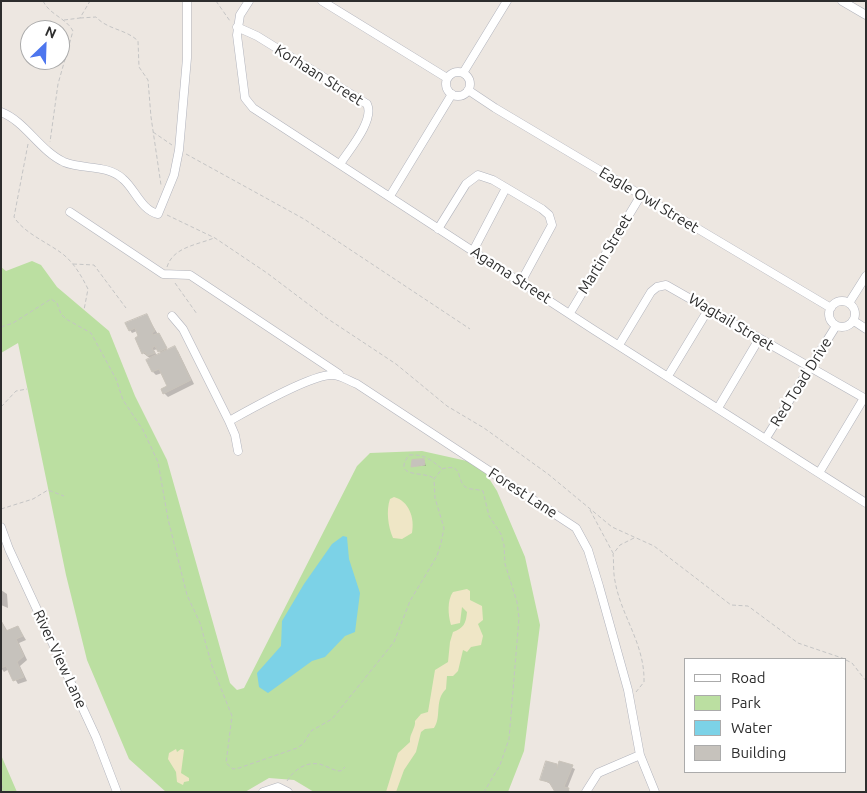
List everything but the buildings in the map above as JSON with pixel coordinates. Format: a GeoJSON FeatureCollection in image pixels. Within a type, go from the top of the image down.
{"type":"FeatureCollection","features":[{"type":"Feature","properties":{"kind":"street"},"geometry":{"type":"LineString","coordinates":[[1,112],[18,123],[48,151],[66,163],[112,171],[123,179],[149,210],[156,213],[160,211],[174,175],[179,150],[188,45],[187,1]]}},
{"type":"Feature","properties":{"kind":"street","name":"Agama Street"},"geometry":{"type":"LineString","coordinates":[[249,1],[242,10],[237,27],[245,98],[249,104],[438,229],[866,503]]}},
{"type":"Feature","properties":{"kind":"street"},"geometry":{"type":"LineString","coordinates":[[322,1],[447,78]]}},
{"type":"Feature","properties":{"kind":"street"},"geometry":{"type":"LineString","coordinates":[[463,73],[507,1]]}},
{"type":"Feature","properties":{"kind":"street"},"geometry":{"type":"LineString","coordinates":[[842,1],[866,15]]}},
{"type":"Feature","properties":{"kind":"street","name":"Korhaan Street"},"geometry":{"type":"LineString","coordinates":[[237,27],[257,36],[365,102],[370,114],[340,164]]}},
{"type":"Feature","properties":{"kind":"street"},"geometry":{"type":"LineString","coordinates":[[451,73],[463,73],[469,80],[468,90],[458,96],[452,94],[447,90],[447,78],[451,73]]}},
{"type":"Feature","properties":{"kind":"street","name":"Eagle Owl Street"},"geometry":{"type":"LineString","coordinates":[[468,90],[831,308]]}},
{"type":"Feature","properties":{"kind":"street"},"geometry":{"type":"LineString","coordinates":[[390,196],[452,94]]}},
{"type":"Feature","properties":{"kind":"street"},"geometry":{"type":"LineString","coordinates":[[438,229],[474,176],[485,176],[545,211],[552,221],[549,235],[521,282]]}},
{"type":"Feature","properties":{"kind":"street"},"geometry":{"type":"LineString","coordinates":[[473,251],[506,188]]}},
{"type":"Feature","properties":{"kind":"street","name":"Martin Street"},"geometry":{"type":"LineString","coordinates":[[570,313],[641,195]]}},
{"type":"Feature","properties":{"kind":"street"},"geometry":{"type":"LineString","coordinates":[[70,212],[163,274],[190,275],[344,378]]}},
{"type":"Feature","properties":{"kind":"street"},"geometry":{"type":"LineString","coordinates":[[849,303],[866,276]]}},
{"type":"Feature","properties":{"kind":"street","name":"Wagtail Street"},"geometry":{"type":"LineString","coordinates":[[619,345],[651,292],[660,285],[671,287],[758,339],[865,398]]}},
{"type":"Feature","properties":{"kind":"street"},"geometry":{"type":"LineString","coordinates":[[839,302],[849,303],[854,308],[856,315],[854,321],[846,327],[836,326],[829,314],[831,308],[839,302]]}},
{"type":"Feature","properties":{"kind":"street"},"geometry":{"type":"LineString","coordinates":[[668,376],[708,310]]}},
{"type":"Feature","properties":{"kind":"street"},"geometry":{"type":"LineString","coordinates":[[172,316],[183,328],[229,421],[235,435],[238,451]]}},
{"type":"Feature","properties":{"kind":"street"},"geometry":{"type":"LineString","coordinates":[[854,321],[866,328]]}},
{"type":"Feature","properties":{"kind":"street","name":"Red Toad Drive"},"geometry":{"type":"LineString","coordinates":[[766,438],[836,326]]}},
{"type":"Feature","properties":{"kind":"street"},"geometry":{"type":"LineString","coordinates":[[718,408],[758,339]]}},
{"type":"Feature","properties":{"kind":"street","name":"Forest Lane"},"geometry":{"type":"LineString","coordinates":[[229,421],[318,377],[331,374],[344,378],[576,528],[582,537],[591,560],[630,698],[640,755],[655,792]]}},
{"type":"Feature","properties":{"kind":"street"},"geometry":{"type":"LineString","coordinates":[[819,473],[865,398]]}},
{"type":"Feature","properties":{"kind":"street","name":"River View Lane"},"geometry":{"type":"LineString","coordinates":[[1,527],[9,549],[96,737],[117,792]]}},
{"type":"Feature","properties":{"kind":"street"},"geometry":{"type":"LineString","coordinates":[[586,792],[598,772],[640,755]]}},
{"type":"Feature","properties":{"kind":"street"},"geometry":{"type":"LineString","coordinates":[[263,792],[270,788],[286,790]]}},
{"type":"Feature","properties":{"kind":"path"},"geometry":{"type":"LineString","coordinates":[[43,1],[46,6],[63,20],[96,17],[102,24],[132,35],[138,41],[140,67],[148,80],[162,188]]}},
{"type":"Feature","properties":{"kind":"path"},"geometry":{"type":"LineString","coordinates":[[80,18],[90,1]]}},
{"type":"Feature","properties":{"kind":"path"},"geometry":{"type":"LineString","coordinates":[[216,1],[237,27]]}},
{"type":"Feature","properties":{"kind":"path"},"geometry":{"type":"LineString","coordinates":[[70,26],[73,31],[70,42]]}},
{"type":"Feature","properties":{"kind":"path"},"geometry":{"type":"LineString","coordinates":[[48,151],[58,84],[62,70]]}},
{"type":"Feature","properties":{"kind":"path"},"geometry":{"type":"LineString","coordinates":[[154,132],[179,150],[304,218],[470,329]]}},
{"type":"Feature","properties":{"kind":"path"},"geometry":{"type":"LineString","coordinates":[[30,136],[24,155],[24,170],[14,216],[24,228],[62,253],[81,274],[88,289],[88,300],[84,310]]}},
{"type":"Feature","properties":{"kind":"path"},"geometry":{"type":"LineString","coordinates":[[160,211],[215,238],[267,273],[328,319],[396,364],[447,406],[484,428],[548,474],[612,527],[654,546],[732,605],[748,606],[798,643],[843,658]]}},
{"type":"Feature","properties":{"kind":"path"},"geometry":{"type":"LineString","coordinates":[[72,264],[94,265],[126,308]]}},
{"type":"Feature","properties":{"kind":"path"},"geometry":{"type":"LineString","coordinates":[[1,327],[13,323],[46,300],[55,300],[66,319],[91,332],[116,379],[123,400],[142,430],[158,462],[168,519],[186,595],[200,623],[212,666],[232,716],[226,763],[233,768],[240,768],[298,748],[303,744],[311,731],[332,719],[394,642],[410,601],[437,556],[441,543],[444,528],[435,498],[434,479],[442,469],[453,468],[458,472],[463,484],[468,488],[483,491],[489,516],[501,534],[504,545],[505,564],[517,602],[518,640],[509,739],[500,764],[484,792]]}},
{"type":"Feature","properties":{"kind":"path"},"geometry":{"type":"LineString","coordinates":[[1,407],[16,391],[27,389]]}},
{"type":"Feature","properties":{"kind":"path"},"geometry":{"type":"LineString","coordinates":[[434,479],[424,473],[412,475],[408,473],[405,465],[407,458],[410,455],[429,457],[442,469]]}},
{"type":"Feature","properties":{"kind":"path"},"geometry":{"type":"LineString","coordinates":[[1,509],[33,499],[48,490],[64,496]]}},
{"type":"Feature","properties":{"kind":"path"},"geometry":{"type":"LineString","coordinates":[[590,509],[613,554],[615,582],[634,634],[644,669],[644,682],[630,698]]}},
{"type":"Feature","properties":{"kind":"path"},"geometry":{"type":"LineString","coordinates":[[613,554],[620,545],[635,538]]}},
{"type":"Feature","properties":{"kind":"path"},"geometry":{"type":"LineString","coordinates":[[847,660],[866,680]]}},
{"type":"Feature","properties":{"kind":"path"},"geometry":{"type":"LineString","coordinates":[[286,790],[292,772],[300,767],[319,763],[336,771],[341,771],[345,767]]}},
{"type":"Feature","properties":{"kind":"path"},"geometry":{"type":"LineString","coordinates":[[1,784],[5,792]]}},
{"type":"Feature","properties":{"kind":"green space"},"geometry":{"type":"Polygon","coordinates":[[[32,261],[41,265],[57,287],[109,331],[135,396],[167,460],[230,683],[237,690],[244,688],[357,466],[370,453],[422,451],[467,461],[483,469],[497,491],[525,557],[540,625],[524,751],[508,792],[314,792],[294,780],[269,778],[245,792],[166,792],[129,759],[87,660],[66,575],[18,343],[1,353],[1,267],[6,271],[32,261]]]}},
{"type":"Feature","properties":{"kind":"green space"},"geometry":{"type":"Polygon","coordinates":[[[1,755],[17,792],[1,792],[1,755]]]}},
{"type":"Feature","properties":{"kind":"sand"},"geometry":{"type":"Polygon","coordinates":[[[394,497],[404,502],[412,516],[412,533],[402,539],[393,538],[389,524],[389,503],[390,499],[394,497]]]}},
{"type":"Feature","properties":{"kind":"sand"},"geometry":{"type":"Polygon","coordinates":[[[467,589],[470,591],[470,600],[482,606],[483,620],[478,624],[483,636],[481,645],[471,647],[467,652],[463,650],[458,671],[453,676],[447,676],[446,689],[440,698],[438,719],[434,728],[425,729],[421,732],[416,752],[404,770],[396,792],[386,792],[398,753],[410,742],[415,721],[421,714],[428,712],[435,670],[448,662],[453,632],[460,629],[465,622],[467,612],[462,607],[460,623],[451,625],[449,608],[451,595],[453,592],[467,589]]]}},
{"type":"Feature","properties":{"kind":"sand"},"geometry":{"type":"Polygon","coordinates":[[[176,749],[177,752],[181,749],[184,750],[181,773],[189,778],[189,781],[184,782],[183,785],[177,782],[176,772],[168,759],[169,753],[176,749]]]}},
{"type":"Feature","properties":{"kind":"water"},"geometry":{"type":"Polygon","coordinates":[[[343,536],[347,537],[349,559],[360,593],[355,632],[345,636],[325,657],[312,661],[268,693],[259,687],[257,673],[281,646],[282,621],[304,584],[332,544],[343,536]]]}}]}
